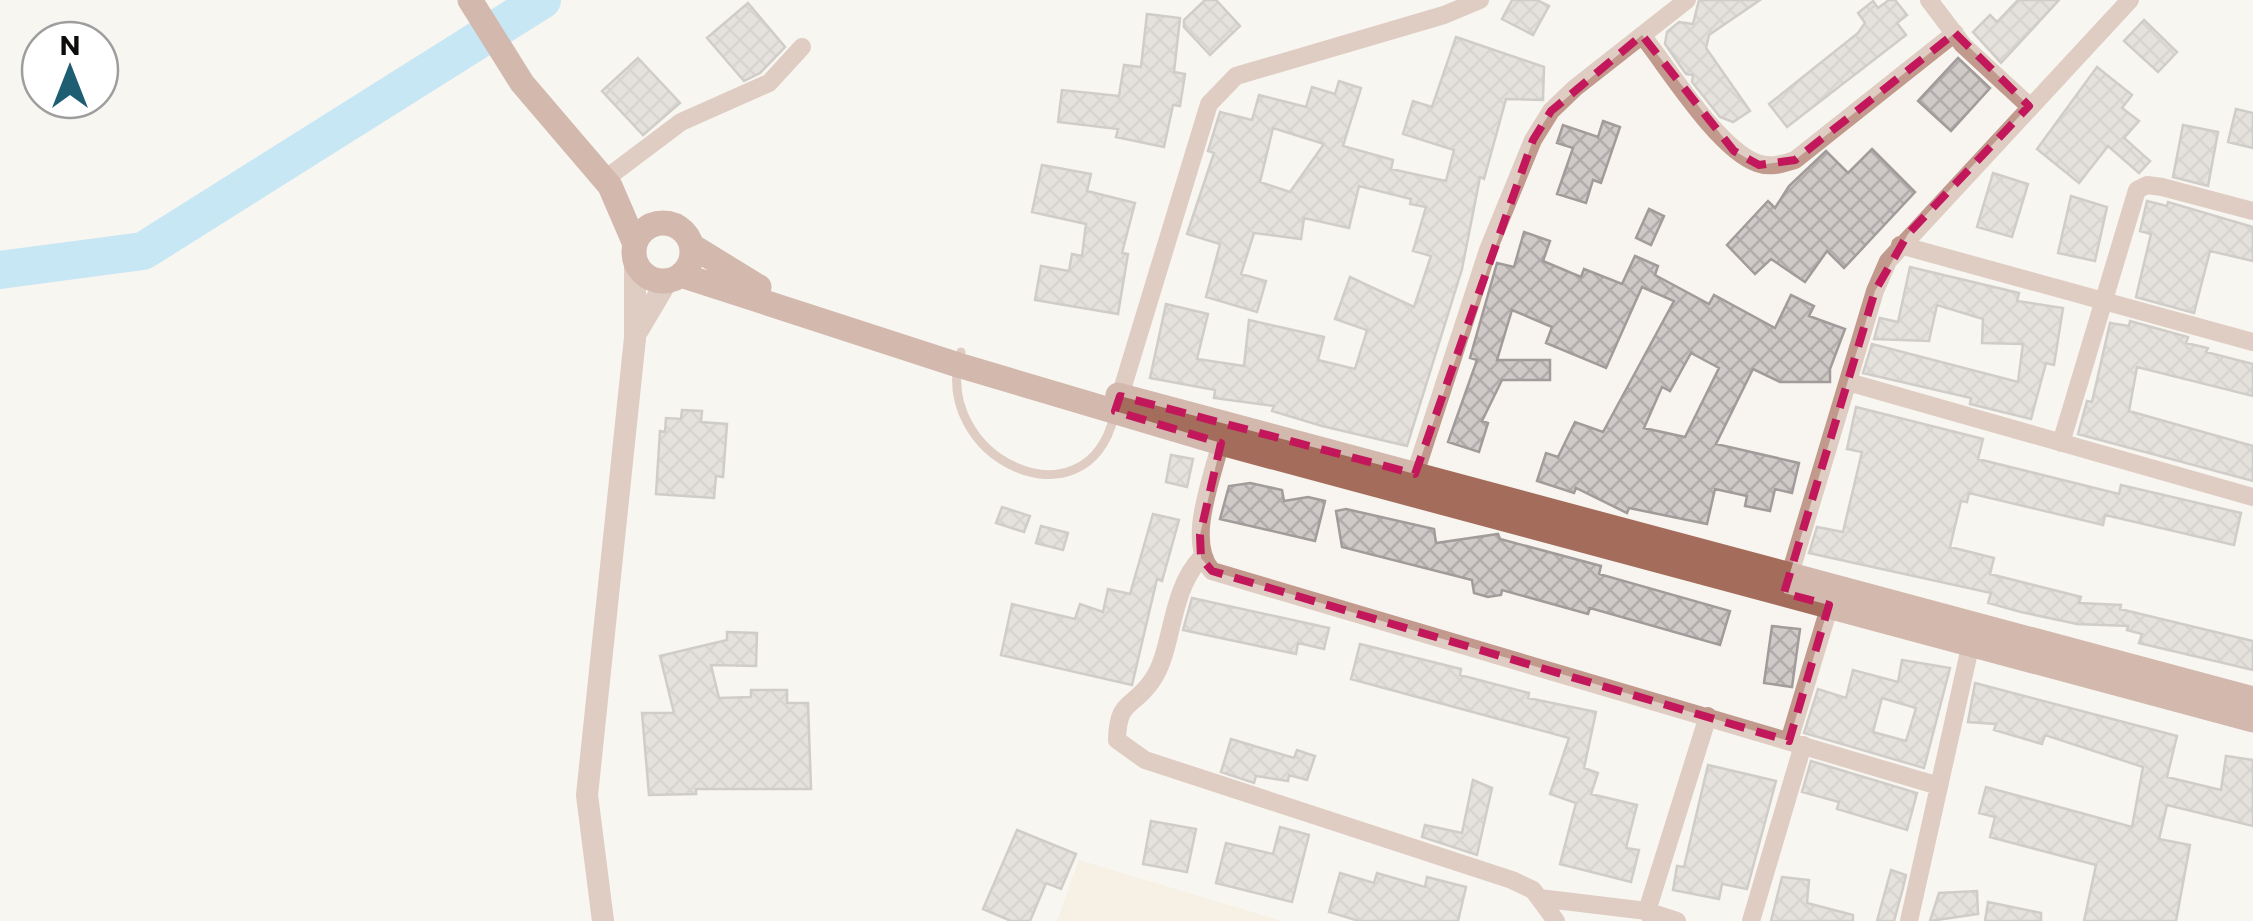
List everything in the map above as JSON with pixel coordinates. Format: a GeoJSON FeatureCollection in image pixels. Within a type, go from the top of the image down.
{"type":"FeatureCollection","features":[{"type":"Feature","properties":{"kind":"main road"},"geometry":{"type":"LineString","coordinates":[[470,0],[522,83],[607,183],[664,222],[682,229],[692,246],[801,310]]}},
{"type":"Feature","properties":{"kind":"main road"},"geometry":{"type":"LineString","coordinates":[[607,183],[648,278],[674,278],[801,310],[960,359],[1412,484],[1974,633],[2253,699]]}},
{"type":"Feature","properties":{"kind":"main road"},"geometry":{"type":"LineString","coordinates":[[635,253],[646,228],[664,222]]}},
{"type":"Feature","properties":{"kind":"main road"},"geometry":{"type":"LineString","coordinates":[[674,278],[691,262],[692,246]]}},
{"type":"Feature","properties":{"kind":"main road"},"geometry":{"type":"LineString","coordinates":[[1974,633],[2253,720]]}},
{"type":"Feature","properties":{"kind":"street"},"geometry":{"type":"LineString","coordinates":[[1118,403],[1209,104],[1221,86],[1236,76],[1444,16],[1480,0]]}},
{"type":"Feature","properties":{"kind":"street"},"geometry":{"type":"LineString","coordinates":[[1412,484],[1488,250],[1533,140],[1550,112],[1686,0]]}},
{"type":"Feature","properties":{"kind":"street"},"geometry":{"type":"LineString","coordinates":[[1929,0],[1954,34],[2030,106]]}},
{"type":"Feature","properties":{"kind":"street"},"geometry":{"type":"LineString","coordinates":[[1787,584],[1875,290],[1900,245],[2130,0]]}},
{"type":"Feature","properties":{"kind":"street"},"geometry":{"type":"LineString","coordinates":[[1642,35],[1734,151],[1759,164],[1778,166],[1795,160],[1954,34]]}},
{"type":"Feature","properties":{"kind":"street"},"geometry":{"type":"LineString","coordinates":[[607,183],[681,122],[769,83],[802,46]]}},
{"type":"Feature","properties":{"kind":"street"},"geometry":{"type":"LineString","coordinates":[[2061,443],[2137,190],[2148,185],[2162,187],[2253,211]]}},
{"type":"Feature","properties":{"kind":"street"},"geometry":{"type":"LineString","coordinates":[[1900,245],[2253,342]]}},
{"type":"Feature","properties":{"kind":"street"},"geometry":{"type":"LineString","coordinates":[[602,921],[587,795],[635,338],[635,253]]}},
{"type":"Feature","properties":{"kind":"street"},"geometry":{"type":"LineString","coordinates":[[635,338],[674,278]]}},
{"type":"Feature","properties":{"kind":"street"},"geometry":{"type":"LineString","coordinates":[[1848,382],[2253,498]]}},
{"type":"Feature","properties":{"kind":"street"},"geometry":{"type":"LineString","coordinates":[[1223,432],[1200,535],[1201,558],[1212,571],[1939,786]]}},
{"type":"Feature","properties":{"kind":"street"},"geometry":{"type":"LineString","coordinates":[[1201,558],[1188,572],[1152,682],[1126,702],[1118,718],[1117,740],[1145,760],[1512,880],[1540,898],[1556,921]]}},
{"type":"Feature","properties":{"kind":"street"},"geometry":{"type":"LineString","coordinates":[[1752,921],[1833,596]]}},
{"type":"Feature","properties":{"kind":"street"},"geometry":{"type":"LineString","coordinates":[[1909,921],[1974,633]]}},
{"type":"Feature","properties":{"kind":"street"},"geometry":{"type":"LineString","coordinates":[[1650,916],[1708,716]]}},
{"type":"Feature","properties":{"kind":"street"},"geometry":{"type":"LineString","coordinates":[[1540,898],[1677,921]]}},
{"type":"Feature","properties":{"kind":"lane"},"geometry":{"type":"LineString","coordinates":[[960,359],[957,391],[968,425],[983,448],[1012,468],[1040,474],[1072,472],[1095,458],[1110,431],[1118,403]]}},
{"type":"Feature","properties":{"kind":"highlighted area"},"geometry":{"type":"Polygon","coordinates":[[[1955,33],[2029,106],[1908,234],[1875,291],[1784,593],[1829,605],[1789,741],[1212,571],[1201,558],[1200,535],[1221,443],[1115,411],[1120,396],[1415,474],[1533,140],[1551,111],[1642,35],[1734,151],[1759,165],[1795,160],[1955,33]]]}},
{"type":"Feature","properties":{"kind":"shaded area"},"geometry":{"type":"Polygon","coordinates":[[[1079,860],[1282,921],[1057,921],[1079,860]]]}},
{"type":"Feature","properties":{"kind":"building"},"geometry":{"type":"Polygon","coordinates":[[[1205,0],[1216,0],[1240,26],[1210,55],[1184,27],[1184,20],[1205,0]]]}},
{"type":"Feature","properties":{"kind":"building"},"geometry":{"type":"Polygon","coordinates":[[[1512,0],[1537,0],[1549,6],[1533,35],[1502,19],[1512,0]]]}},
{"type":"Feature","properties":{"kind":"building"},"geometry":{"type":"Polygon","coordinates":[[[1699,0],[1760,0],[1709,35],[1706,48],[1750,111],[1733,122],[1720,117],[1692,82],[1693,75],[1686,74],[1665,44],[1667,32],[1679,22],[1693,24],[1699,0]]]}},
{"type":"Feature","properties":{"kind":"building"},"geometry":{"type":"Polygon","coordinates":[[[1895,0],[1907,15],[1897,23],[1906,35],[1787,127],[1769,104],[1858,33],[1865,23],[1858,13],[1873,1],[1878,8],[1895,0]]]}},
{"type":"Feature","properties":{"kind":"building"},"geometry":{"type":"Polygon","coordinates":[[[2018,0],[2059,0],[2001,63],[1973,32],[1990,15],[1997,22],[2018,0]]]}},
{"type":"Feature","properties":{"kind":"building"},"geometry":{"type":"Polygon","coordinates":[[[748,3],[785,47],[760,73],[744,81],[707,38],[748,3]]]}},
{"type":"Feature","properties":{"kind":"building"},"geometry":{"type":"Polygon","coordinates":[[[1147,14],[1180,18],[1174,72],[1185,74],[1180,106],[1173,105],[1164,147],[1116,137],[1118,129],[1058,122],[1062,90],[1119,96],[1124,65],[1141,67],[1147,14]]]}},
{"type":"Feature","properties":{"kind":"building"},"geometry":{"type":"Polygon","coordinates":[[[2144,20],[2177,52],[2158,72],[2124,41],[2144,20]]]}},
{"type":"Feature","properties":{"kind":"building"},"geometry":{"type":"Polygon","coordinates":[[[1456,37],[1544,67],[1543,100],[1506,99],[1484,179],[1480,177],[1462,269],[1407,446],[1272,411],[1274,406],[1214,398],[1215,390],[1150,378],[1166,304],[1208,314],[1197,359],[1244,366],[1249,320],[1324,337],[1318,360],[1355,369],[1367,330],[1335,319],[1350,277],[1414,307],[1431,256],[1413,251],[1426,207],[1410,204],[1411,199],[1359,186],[1349,228],[1304,218],[1301,239],[1254,233],[1241,274],[1266,281],[1257,312],[1206,297],[1220,244],[1187,234],[1214,153],[1208,151],[1220,112],[1252,120],[1259,95],[1306,107],[1312,87],[1335,94],[1339,81],[1361,88],[1343,146],[1393,160],[1391,169],[1446,181],[1454,150],[1403,134],[1413,101],[1432,107],[1456,37]],[[1273,128],[1260,182],[1290,192],[1324,144],[1273,128]]]}},
{"type":"Feature","properties":{"kind":"building"},"geometry":{"type":"Polygon","coordinates":[[[638,58],[680,103],[643,135],[602,91],[638,58]]]}},
{"type":"Feature","properties":{"kind":"building"},"geometry":{"type":"Polygon","coordinates":[[[1958,58],[1990,88],[1951,131],[1918,101],[1958,58]]]}},
{"type":"Feature","properties":{"kind":"building"},"geometry":{"type":"Polygon","coordinates":[[[2097,67],[2132,95],[2122,108],[2139,121],[2124,138],[2150,161],[2139,173],[2108,146],[2079,183],[2037,149],[2097,67]]]}},
{"type":"Feature","properties":{"kind":"building"},"geometry":{"type":"Polygon","coordinates":[[[2236,109],[2253,113],[2253,148],[2228,142],[2236,109]]]}},
{"type":"Feature","properties":{"kind":"building"},"geometry":{"type":"Polygon","coordinates":[[[1603,121],[1620,127],[1601,183],[1593,180],[1586,203],[1557,194],[1573,148],[1557,143],[1563,125],[1598,137],[1603,121]]]}},
{"type":"Feature","properties":{"kind":"building"},"geometry":{"type":"Polygon","coordinates":[[[2183,125],[2218,132],[2208,186],[2173,177],[2183,125]]]}},
{"type":"Feature","properties":{"kind":"building"},"geometry":{"type":"Polygon","coordinates":[[[1872,149],[1915,192],[1844,268],[1827,251],[1805,282],[1771,259],[1755,274],[1727,245],[1768,201],[1775,208],[1789,186],[1826,151],[1848,173],[1872,149]]]}},
{"type":"Feature","properties":{"kind":"building"},"geometry":{"type":"Polygon","coordinates":[[[1042,165],[1091,174],[1087,191],[1135,203],[1122,253],[1128,254],[1118,314],[1035,300],[1041,266],[1069,271],[1072,254],[1082,256],[1086,224],[1032,212],[1042,165]]]}},
{"type":"Feature","properties":{"kind":"building"},"geometry":{"type":"Polygon","coordinates":[[[1993,173],[2028,184],[2012,237],[1977,227],[1993,173]]]}},
{"type":"Feature","properties":{"kind":"building"},"geometry":{"type":"Polygon","coordinates":[[[2071,196],[2107,207],[2095,261],[2058,253],[2071,196]]]}},
{"type":"Feature","properties":{"kind":"building"},"geometry":{"type":"Polygon","coordinates":[[[2147,201],[2167,206],[2168,202],[2253,227],[2253,261],[2210,251],[2194,313],[2136,297],[2151,234],[2140,231],[2147,201]]]}},
{"type":"Feature","properties":{"kind":"building"},"geometry":{"type":"Polygon","coordinates":[[[1649,209],[1664,216],[1651,245],[1636,238],[1649,209]]]}},
{"type":"Feature","properties":{"kind":"building"},"geometry":{"type":"Polygon","coordinates":[[[1524,232],[1550,241],[1543,261],[1581,277],[1584,269],[1622,284],[1635,256],[1658,266],[1655,275],[1709,304],[1714,295],[1775,328],[1791,295],[1814,306],[1809,316],[1845,329],[1830,369],[1830,382],[1780,382],[1753,369],[1716,444],[1799,463],[1792,493],[1775,489],[1770,511],[1745,506],[1747,496],[1715,489],[1707,524],[1629,508],[1627,513],[1576,488],[1574,493],[1537,481],[1546,453],[1558,457],[1575,422],[1603,432],[1674,301],[1642,287],[1606,368],[1546,343],[1552,327],[1512,310],[1497,360],[1550,360],[1550,380],[1502,380],[1482,421],[1488,423],[1479,452],[1448,442],[1477,360],[1470,358],[1497,263],[1514,267],[1524,232]],[[1691,353],[1670,391],[1662,387],[1644,428],[1685,437],[1719,368],[1691,353]]]}},
{"type":"Feature","properties":{"kind":"building"},"geometry":{"type":"Polygon","coordinates":[[[1910,267],[2019,293],[2017,301],[2063,308],[2054,365],[2046,363],[2031,419],[1970,404],[1971,398],[1863,373],[1872,344],[2018,382],[2023,344],[1982,343],[1983,319],[1937,305],[1929,341],[1874,339],[1880,318],[1898,322],[1910,267]]]}},
{"type":"Feature","properties":{"kind":"building"},"geometry":{"type":"Polygon","coordinates":[[[2130,321],[2188,337],[2186,343],[2208,348],[2206,352],[2253,364],[2253,396],[2137,367],[2129,411],[2253,446],[2253,481],[2078,434],[2087,401],[2092,402],[2110,323],[2129,326],[2130,321]]]}},
{"type":"Feature","properties":{"kind":"building"},"geometry":{"type":"Polygon","coordinates":[[[1856,407],[1983,439],[1978,459],[2119,494],[2121,485],[2241,513],[2234,545],[2105,515],[2103,525],[1969,493],[1967,502],[1961,501],[1950,547],[1994,558],[1990,574],[2081,597],[2079,603],[2121,605],[2120,609],[2253,641],[2253,670],[2139,643],[2142,634],[2127,630],[2128,626],[2077,624],[2021,612],[1988,603],[1991,593],[1809,553],[1817,527],[1843,532],[1862,452],[1847,449],[1856,407]]]}},
{"type":"Feature","properties":{"kind":"building"},"geometry":{"type":"Polygon","coordinates":[[[682,410],[702,411],[701,422],[727,424],[723,477],[716,476],[714,498],[656,494],[660,431],[665,432],[666,418],[681,419],[682,410]]]}},
{"type":"Feature","properties":{"kind":"building"},"geometry":{"type":"Polygon","coordinates":[[[1171,455],[1193,459],[1187,487],[1166,482],[1171,455]]]}},
{"type":"Feature","properties":{"kind":"building"},"geometry":{"type":"Polygon","coordinates":[[[1250,483],[1282,490],[1284,501],[1308,497],[1325,501],[1315,541],[1220,519],[1229,486],[1250,483]]]}},
{"type":"Feature","properties":{"kind":"building"},"geometry":{"type":"Polygon","coordinates":[[[1002,507],[1030,516],[1024,532],[996,523],[1002,507]]]}},
{"type":"Feature","properties":{"kind":"building"},"geometry":{"type":"Polygon","coordinates":[[[1346,509],[1434,529],[1436,543],[1498,534],[1500,539],[1601,566],[1599,574],[1730,611],[1720,645],[1590,608],[1588,614],[1502,590],[1501,595],[1488,597],[1474,593],[1472,580],[1342,547],[1336,511],[1346,509]]]}},
{"type":"Feature","properties":{"kind":"building"},"geometry":{"type":"Polygon","coordinates":[[[1153,514],[1179,520],[1162,581],[1157,579],[1132,685],[1001,655],[1012,604],[1075,619],[1080,604],[1103,612],[1108,589],[1130,594],[1153,514]]]}},
{"type":"Feature","properties":{"kind":"building"},"geometry":{"type":"Polygon","coordinates":[[[1041,526],[1068,533],[1063,550],[1036,543],[1041,526]]]}},
{"type":"Feature","properties":{"kind":"building"},"geometry":{"type":"Polygon","coordinates":[[[1192,598],[1329,628],[1324,649],[1298,643],[1296,654],[1183,630],[1192,598]]]}},
{"type":"Feature","properties":{"kind":"building"},"geometry":{"type":"Polygon","coordinates":[[[1772,626],[1800,629],[1792,687],[1764,683],[1772,626]]]}},
{"type":"Feature","properties":{"kind":"building"},"geometry":{"type":"Polygon","coordinates":[[[727,632],[757,633],[756,666],[711,665],[719,698],[751,697],[751,690],[787,690],[787,703],[808,703],[811,789],[696,789],[696,794],[649,795],[642,713],[674,713],[660,656],[727,640],[727,632]]]}},
{"type":"Feature","properties":{"kind":"building"},"geometry":{"type":"Polygon","coordinates":[[[1360,644],[1461,669],[1460,675],[1529,693],[1528,698],[1596,712],[1584,768],[1598,773],[1591,794],[1637,805],[1626,848],[1639,850],[1631,882],[1560,864],[1576,803],[1550,794],[1569,738],[1351,679],[1360,644]]]}},
{"type":"Feature","properties":{"kind":"building"},"geometry":{"type":"Polygon","coordinates":[[[1902,660],[1950,668],[1924,768],[1804,733],[1818,689],[1846,698],[1853,670],[1898,682],[1902,660]],[[1882,698],[1873,732],[1906,741],[1916,708],[1882,698]]]}},
{"type":"Feature","properties":{"kind":"building"},"geometry":{"type":"Polygon","coordinates":[[[1975,683],[2177,736],[2167,777],[2221,790],[2226,756],[2253,760],[2253,826],[2167,805],[2159,839],[2190,845],[2176,921],[2084,921],[2096,865],[1990,837],[1995,817],[1979,813],[1986,787],[2132,827],[2143,767],[2045,735],[2042,744],[1994,730],[1996,724],[1968,722],[1975,683]]]}},
{"type":"Feature","properties":{"kind":"building"},"geometry":{"type":"Polygon","coordinates":[[[1231,739],[1294,758],[1297,750],[1315,756],[1307,780],[1289,775],[1288,781],[1256,776],[1254,783],[1221,772],[1231,739]]]}},
{"type":"Feature","properties":{"kind":"building"},"geometry":{"type":"Polygon","coordinates":[[[1811,761],[1917,793],[1907,830],[1837,809],[1839,802],[1802,792],[1811,761]]]}},
{"type":"Feature","properties":{"kind":"building"},"geometry":{"type":"Polygon","coordinates":[[[1708,765],[1776,781],[1747,889],[1722,884],[1719,899],[1673,890],[1677,866],[1684,867],[1708,765]]]}},
{"type":"Feature","properties":{"kind":"building"},"geometry":{"type":"Polygon","coordinates":[[[1473,780],[1492,788],[1477,855],[1422,837],[1425,825],[1462,833],[1473,780]]]}},
{"type":"Feature","properties":{"kind":"building"},"geometry":{"type":"Polygon","coordinates":[[[1151,821],[1196,829],[1187,872],[1143,864],[1151,821]]]}},
{"type":"Feature","properties":{"kind":"building"},"geometry":{"type":"Polygon","coordinates":[[[1280,827],[1309,835],[1292,902],[1216,883],[1226,843],[1273,854],[1280,827]]]}},
{"type":"Feature","properties":{"kind":"building"},"geometry":{"type":"Polygon","coordinates":[[[1017,830],[1076,854],[1061,889],[1046,883],[1030,921],[1011,921],[983,909],[1017,830]]]}},
{"type":"Feature","properties":{"kind":"building"},"geometry":{"type":"Polygon","coordinates":[[[1891,870],[1906,875],[1894,921],[1877,921],[1891,870]]]}},
{"type":"Feature","properties":{"kind":"building"},"geometry":{"type":"Polygon","coordinates":[[[1340,873],[1374,883],[1377,873],[1425,887],[1427,877],[1466,887],[1458,921],[1359,921],[1329,912],[1340,873]]]}},
{"type":"Feature","properties":{"kind":"building"},"geometry":{"type":"Polygon","coordinates":[[[1782,877],[1809,880],[1807,903],[1853,915],[1853,921],[1771,921],[1782,877]]]}},
{"type":"Feature","properties":{"kind":"building"},"geometry":{"type":"Polygon","coordinates":[[[1977,891],[1978,914],[1930,921],[1939,893],[1977,891]]]}},
{"type":"Feature","properties":{"kind":"building"},"geometry":{"type":"Polygon","coordinates":[[[1988,902],[2041,913],[2041,921],[1985,921],[1988,902]]]}},
{"type":"Feature","properties":{"kind":"waterway"},"geometry":{"type":"LineString","coordinates":[[0,270],[143,251],[542,0]]}}]}
